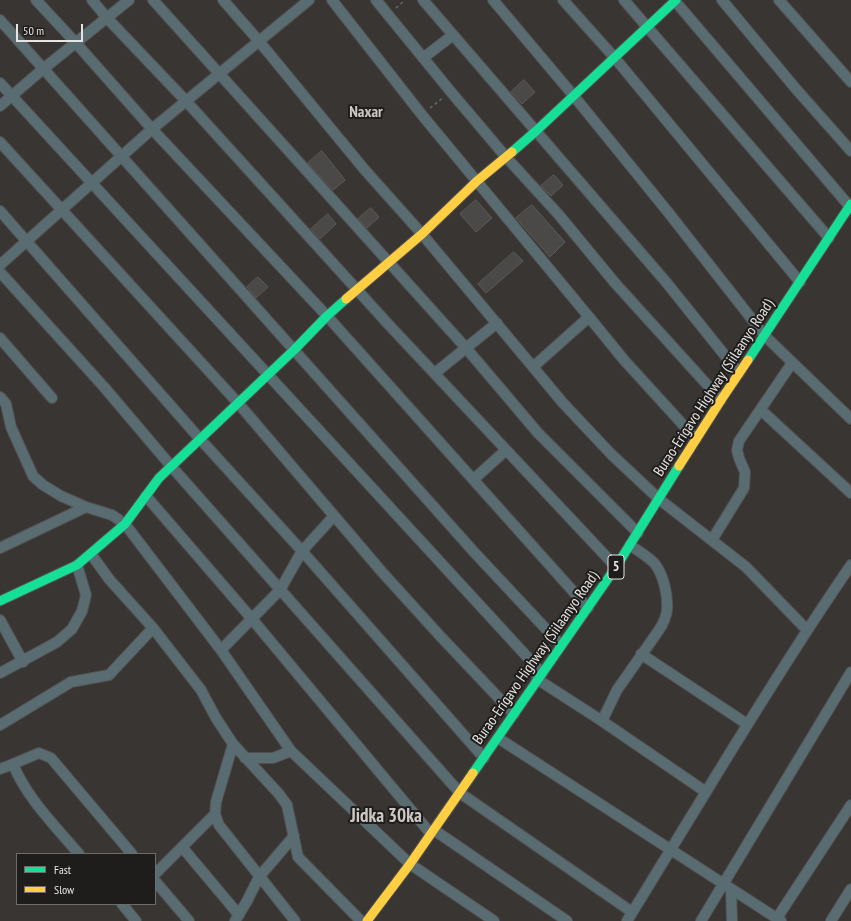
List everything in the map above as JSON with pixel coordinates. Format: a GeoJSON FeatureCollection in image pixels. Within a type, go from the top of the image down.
{"type":"FeatureCollection","features":[{"type":"Feature","properties":{"kind":"main road"},"geometry":{"type":"LineString","coordinates":[[0,601],[77,565],[125,524],[159,478],[294,350],[327,316],[390,263],[477,181],[536,131],[675,0]]}},
{"type":"Feature","properties":{"kind":"main road","name":"Burao-Erigavo Highway (Siilaanyo Road)"},"geometry":{"type":"LineString","coordinates":[[367,921],[433,832],[588,608],[638,533],[696,438],[850,206]]}},
{"type":"Feature","properties":{"kind":"street"},"geometry":{"type":"LineString","coordinates":[[36,0],[76,42],[152,129],[327,316],[588,608]]}},
{"type":"Feature","properties":{"kind":"street"},"geometry":{"type":"LineString","coordinates":[[92,0],[107,18],[186,101],[357,290],[616,566]]}},
{"type":"Feature","properties":{"kind":"street"},"geometry":{"type":"LineString","coordinates":[[0,106],[43,69],[129,0]]}},
{"type":"Feature","properties":{"kind":"street"},"geometry":{"type":"LineString","coordinates":[[153,0],[466,348],[538,433],[638,533]]}},
{"type":"Feature","properties":{"kind":"street"},"geometry":{"type":"LineString","coordinates":[[223,0],[258,40],[364,169],[422,234],[563,403],[611,454],[659,499],[746,568],[807,630]]}},
{"type":"Feature","properties":{"kind":"street"},"geometry":{"type":"LineString","coordinates":[[0,266],[152,129],[308,0]]}},
{"type":"Feature","properties":{"kind":"street"},"geometry":{"type":"LineString","coordinates":[[332,0],[422,114],[624,360],[696,438]]}},
{"type":"Feature","properties":{"kind":"street"},"geometry":{"type":"LineString","coordinates":[[376,0],[506,157],[559,214],[615,283],[721,400]]}},
{"type":"Feature","properties":{"kind":"street"},"geometry":{"type":"LineString","coordinates":[[423,0],[666,282],[739,374]]}},
{"type":"Feature","properties":{"kind":"street"},"geometry":{"type":"LineString","coordinates":[[493,0],[573,95],[663,206],[765,336],[851,420]]}},
{"type":"Feature","properties":{"kind":"street"},"geometry":{"type":"LineString","coordinates":[[563,0],[614,57],[800,282]]}},
{"type":"Feature","properties":{"kind":"street"},"geometry":{"type":"LineString","coordinates":[[624,0],[829,238]]}},
{"type":"Feature","properties":{"kind":"street"},"geometry":{"type":"LineString","coordinates":[[675,0],[850,206]]}},
{"type":"Feature","properties":{"kind":"street"},"geometry":{"type":"LineString","coordinates":[[722,0],[796,89],[851,151]]}},
{"type":"Feature","properties":{"kind":"street"},"geometry":{"type":"LineString","coordinates":[[779,0],[851,82]]}},
{"type":"Feature","properties":{"kind":"street"},"geometry":{"type":"LineString","coordinates":[[0,22],[474,552],[561,645]]}},
{"type":"Feature","properties":{"kind":"street"},"geometry":{"type":"LineString","coordinates":[[423,58],[452,35]]}},
{"type":"Feature","properties":{"kind":"street"},"geometry":{"type":"LineString","coordinates":[[0,83],[268,374],[540,676],[602,721],[706,792]]}},
{"type":"Feature","properties":{"kind":"street"},"geometry":{"type":"LineString","coordinates":[[0,142],[238,403],[333,517],[441,637],[514,714]]}},
{"type":"Feature","properties":{"kind":"street"},"geometry":{"type":"LineString","coordinates":[[0,210],[200,439],[302,551],[484,758]]}},
{"type":"Feature","properties":{"kind":"street"},"geometry":{"type":"LineString","coordinates":[[0,272],[104,387],[171,466],[460,793],[630,917],[747,724],[807,630],[851,565]]}},
{"type":"Feature","properties":{"kind":"street"},"geometry":{"type":"LineString","coordinates":[[533,367],[589,317]]}},
{"type":"Feature","properties":{"kind":"street"},"geometry":{"type":"LineString","coordinates":[[435,373],[497,323]]}},
{"type":"Feature","properties":{"kind":"street"},"geometry":{"type":"LineString","coordinates":[[0,338],[52,398]]}},
{"type":"Feature","properties":{"kind":"street"},"geometry":{"type":"LineString","coordinates":[[712,540],[744,488],[745,472],[737,450],[739,441],[792,363]]}},
{"type":"Feature","properties":{"kind":"street"},"geometry":{"type":"LineString","coordinates":[[0,397],[6,404],[11,427],[33,476],[43,485],[61,496],[86,507],[112,515],[125,524],[221,650],[291,751],[410,864],[494,921]]}},
{"type":"Feature","properties":{"kind":"street"},"geometry":{"type":"LineString","coordinates":[[761,410],[851,493]]}},
{"type":"Feature","properties":{"kind":"street"},"geometry":{"type":"LineString","coordinates":[[474,479],[506,450]]}},
{"type":"Feature","properties":{"kind":"street"},"geometry":{"type":"LineString","coordinates":[[146,496],[433,832],[567,921]]}},
{"type":"Feature","properties":{"kind":"street"},"geometry":{"type":"LineString","coordinates":[[0,548],[86,507]]}},
{"type":"Feature","properties":{"kind":"street"},"geometry":{"type":"LineString","coordinates":[[221,650],[280,590],[302,551],[333,517]]}},
{"type":"Feature","properties":{"kind":"street"},"geometry":{"type":"LineString","coordinates":[[602,721],[617,690],[665,620],[667,610],[666,593],[662,579],[655,564],[630,545]]}},
{"type":"Feature","properties":{"kind":"street"},"geometry":{"type":"LineString","coordinates":[[90,554],[109,579],[152,628],[201,690],[216,718],[233,744],[279,794],[287,806],[298,857],[361,921]]}},
{"type":"Feature","properties":{"kind":"street"},"geometry":{"type":"LineString","coordinates":[[0,673],[23,662],[57,642],[72,628],[82,610],[86,594],[77,565]]}},
{"type":"Feature","properties":{"kind":"street"},"geometry":{"type":"LineString","coordinates":[[0,620],[23,662]]}},
{"type":"Feature","properties":{"kind":"street"},"geometry":{"type":"LineString","coordinates":[[0,725],[71,682],[109,675],[152,628]]}},
{"type":"Feature","properties":{"kind":"street"},"geometry":{"type":"LineString","coordinates":[[641,654],[747,724]]}},
{"type":"Feature","properties":{"kind":"street"},"geometry":{"type":"LineString","coordinates":[[701,921],[727,886],[851,672]]}},
{"type":"Feature","properties":{"kind":"street"},"geometry":{"type":"LineString","coordinates":[[498,738],[779,920],[851,805]]}},
{"type":"Feature","properties":{"kind":"street"},"geometry":{"type":"LineString","coordinates":[[233,744],[216,802],[215,814],[219,825],[295,921]]}},
{"type":"Feature","properties":{"kind":"street"},"geometry":{"type":"LineString","coordinates":[[245,758],[273,758],[291,751]]}},
{"type":"Feature","properties":{"kind":"street"},"geometry":{"type":"LineString","coordinates":[[0,769],[39,753],[51,758],[131,853]]}},
{"type":"Feature","properties":{"kind":"street"},"geometry":{"type":"LineString","coordinates":[[13,764],[18,777],[31,797],[78,853]]}},
{"type":"Feature","properties":{"kind":"street"},"geometry":{"type":"LineString","coordinates":[[156,873],[215,814]]}},
{"type":"Feature","properties":{"kind":"street"},"geometry":{"type":"LineString","coordinates":[[182,847],[237,918],[259,877],[294,836]]}},
{"type":"Feature","properties":{"kind":"street"},"geometry":{"type":"LineString","coordinates":[[156,882],[189,921]]}},
{"type":"Feature","properties":{"kind":"street"},"geometry":{"type":"LineString","coordinates":[[727,886],[732,921]]}},
{"type":"Feature","properties":{"kind":"street"},"geometry":{"type":"LineString","coordinates":[[831,921],[851,889]]}},
{"type":"Feature","properties":{"kind":"street"},"geometry":{"type":"LineString","coordinates":[[123,905],[136,921]]}},
{"type":"Feature","properties":{"kind":"path"},"geometry":{"type":"LineString","coordinates":[[388,15],[405,0]]}},
{"type":"Feature","properties":{"kind":"path"},"geometry":{"type":"LineString","coordinates":[[422,114],[451,92]]}},
{"type":"Feature","properties":{"kind":"building"},"geometry":{"type":"Polygon","coordinates":[[[524,80],[535,92],[522,104],[511,92],[524,80]]]}},
{"type":"Feature","properties":{"kind":"building"},"geometry":{"type":"Polygon","coordinates":[[[322,151],[345,180],[333,190],[308,163],[322,151]]]}},
{"type":"Feature","properties":{"kind":"building"},"geometry":{"type":"Polygon","coordinates":[[[554,175],[563,185],[551,196],[541,186],[554,175]]]}},
{"type":"Feature","properties":{"kind":"building"},"geometry":{"type":"Polygon","coordinates":[[[476,200],[492,218],[476,232],[460,214],[476,200]]]}},
{"type":"Feature","properties":{"kind":"building"},"geometry":{"type":"Polygon","coordinates":[[[532,205],[565,242],[550,257],[516,218],[532,205]]]}},
{"type":"Feature","properties":{"kind":"building"},"geometry":{"type":"Polygon","coordinates":[[[371,208],[379,217],[367,228],[358,219],[371,208]]]}},
{"type":"Feature","properties":{"kind":"building"},"geometry":{"type":"Polygon","coordinates":[[[328,214],[336,224],[320,239],[311,229],[328,214]]]}},
{"type":"Feature","properties":{"kind":"building"},"geometry":{"type":"Polygon","coordinates":[[[514,252],[523,261],[486,293],[478,284],[514,252]]]}},
{"type":"Feature","properties":{"kind":"building"},"geometry":{"type":"Polygon","coordinates":[[[258,277],[268,287],[256,298],[247,287],[258,277]]]}},
{"type":"Feature","properties":{"kind":"traffic: fast"},"geometry":{"type":"LineString","coordinates":[[512,152],[676,0]]}},
{"type":"Feature","properties":{"kind":"traffic: fast"},"geometry":{"type":"LineString","coordinates":[[748,360],[851,204]]}},
{"type":"Feature","properties":{"kind":"traffic: fast"},"geometry":{"type":"LineString","coordinates":[[0,601],[77,565],[125,524],[159,478],[346,299]]}},
{"type":"Feature","properties":{"kind":"traffic: fast"},"geometry":{"type":"LineString","coordinates":[[473,773],[616,567],[679,466]]}},
{"type":"Feature","properties":{"kind":"traffic: slow"},"geometry":{"type":"LineString","coordinates":[[346,299],[422,234],[477,181],[512,152]]}},
{"type":"Feature","properties":{"kind":"traffic: slow"},"geometry":{"type":"LineString","coordinates":[[679,466],[748,360]]}},
{"type":"Feature","properties":{"kind":"traffic: slow"},"geometry":{"type":"LineString","coordinates":[[367,921],[410,864],[473,773]]}},
{"type":"Feature","properties":{"kind":"district","name":"Naxar"},"geometry":{"type":"Point","coordinates":[366,112]}},
{"type":"Feature","properties":{"kind":"district","name":"Jidka 30ka"},"geometry":{"type":"Point","coordinates":[386,817]}}]}
